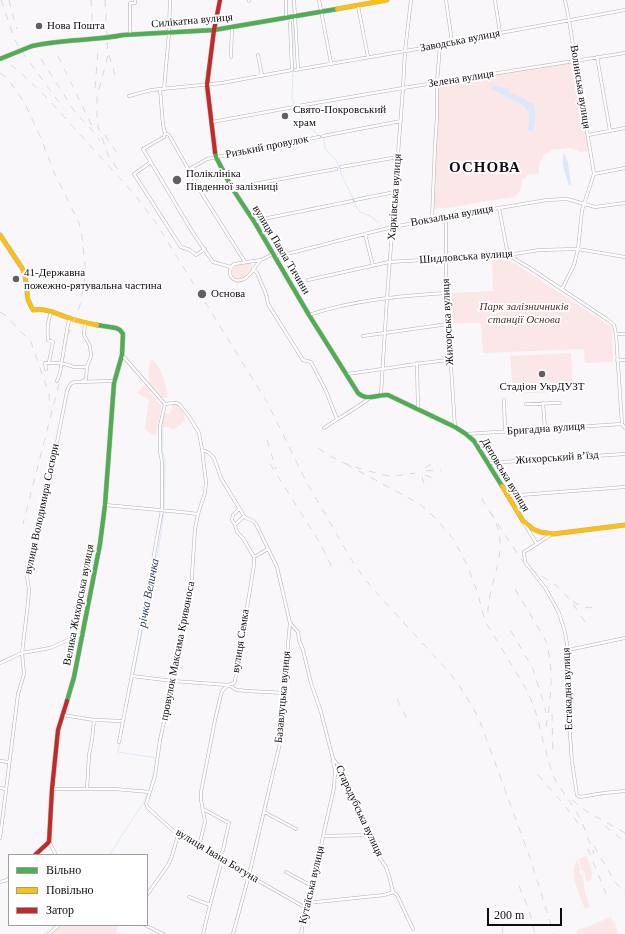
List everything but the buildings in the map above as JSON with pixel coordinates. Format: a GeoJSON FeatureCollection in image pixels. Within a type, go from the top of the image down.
{"type":"FeatureCollection","features":[{"type":"Feature","properties":{"kind":"main road","name":"вулиця Павла Тичини"},"geometry":{"type":"LineString","coordinates":[[220,0],[214,30],[207,84],[216,157],[232,188],[255,223],[309,315],[358,393],[361,397],[370,398]]}},
{"type":"Feature","properties":{"kind":"main road","name":"Силікатна вулиця"},"geometry":{"type":"LineString","coordinates":[[0,59],[32,46],[51,42],[109,38],[121,35],[214,30],[387,0]]}},
{"type":"Feature","properties":{"kind":"main road"},"geometry":{"type":"LineString","coordinates":[[0,235],[22,268],[25,275],[28,300],[33,310],[38,309],[52,311],[70,319],[86,322]]}},
{"type":"Feature","properties":{"kind":"main road","name":"Велика Жихорська вулиця"},"geometry":{"type":"LineString","coordinates":[[49,842],[52,789],[58,730],[74,677],[100,544],[106,505],[114,381],[122,355],[123,334],[120,330],[86,322]]}},
{"type":"Feature","properties":{"kind":"main road"},"geometry":{"type":"LineString","coordinates":[[370,398],[381,394]]}},
{"type":"Feature","properties":{"kind":"main road","name":"Деповська вулиця"},"geometry":{"type":"LineString","coordinates":[[381,394],[388,395],[455,427],[474,441],[523,521]]}},
{"type":"Feature","properties":{"kind":"main road"},"geometry":{"type":"LineString","coordinates":[[523,521],[534,530],[542,533],[553,534],[625,525]]}},
{"type":"Feature","properties":{"kind":"main road"},"geometry":{"type":"LineString","coordinates":[[36,854],[49,842]]}},
{"type":"Feature","properties":{"kind":"street"},"geometry":{"type":"LineString","coordinates":[[130,35],[130,3],[135,3],[135,0]]}},
{"type":"Feature","properties":{"kind":"street"},"geometry":{"type":"LineString","coordinates":[[164,89],[169,33],[170,0]]}},
{"type":"Feature","properties":{"kind":"street"},"geometry":{"type":"LineString","coordinates":[[286,0],[292,17]]}},
{"type":"Feature","properties":{"kind":"street"},"geometry":{"type":"LineString","coordinates":[[292,17],[294,0]]}},
{"type":"Feature","properties":{"kind":"street"},"geometry":{"type":"LineString","coordinates":[[319,0],[332,63]]}},
{"type":"Feature","properties":{"kind":"street","name":"Харківська вулиця"},"geometry":{"type":"LineString","coordinates":[[381,394],[386,298],[390,262],[405,51],[411,0]]}},
{"type":"Feature","properties":{"kind":"street"},"geometry":{"type":"LineString","coordinates":[[446,0],[452,42]]}},
{"type":"Feature","properties":{"kind":"street"},"geometry":{"type":"LineString","coordinates":[[495,0],[500,33]]}},
{"type":"Feature","properties":{"kind":"street","name":"Волинська вулиця"},"geometry":{"type":"LineString","coordinates":[[565,0],[594,174]]}},
{"type":"Feature","properties":{"kind":"street"},"geometry":{"type":"LineString","coordinates":[[358,6],[368,57]]}},
{"type":"Feature","properties":{"kind":"street","name":"Заводська вулиця"},"geometry":{"type":"LineString","coordinates":[[292,17],[296,69],[440,45],[625,10]]}},
{"type":"Feature","properties":{"kind":"street"},"geometry":{"type":"LineString","coordinates":[[129,96],[151,90],[207,84],[292,70],[290,23]]}},
{"type":"Feature","properties":{"kind":"street"},"geometry":{"type":"LineString","coordinates":[[231,57],[232,27]]}},
{"type":"Feature","properties":{"kind":"street"},"geometry":{"type":"LineString","coordinates":[[432,220],[437,117],[437,82],[440,45]]}},
{"type":"Feature","properties":{"kind":"street","name":"Зелена вулиця"},"geometry":{"type":"LineString","coordinates":[[298,106],[437,82],[625,54]]}},
{"type":"Feature","properties":{"kind":"street"},"geometry":{"type":"LineString","coordinates":[[258,55],[262,76]]}},
{"type":"Feature","properties":{"kind":"street"},"geometry":{"type":"LineString","coordinates":[[597,57],[610,131]]}},
{"type":"Feature","properties":{"kind":"street"},"geometry":{"type":"LineString","coordinates":[[160,89],[165,134],[169,135],[188,170],[245,262]]}},
{"type":"Feature","properties":{"kind":"street"},"geometry":{"type":"LineString","coordinates":[[211,122],[294,107]]}},
{"type":"Feature","properties":{"kind":"street","name":"Ризький провулок"},"geometry":{"type":"LineString","coordinates":[[323,136],[400,121]]}},
{"type":"Feature","properties":{"kind":"street"},"geometry":{"type":"LineString","coordinates":[[588,135],[625,128]]}},
{"type":"Feature","properties":{"kind":"street"},"geometry":{"type":"LineString","coordinates":[[165,134],[164,137],[143,149],[193,233],[213,262],[231,267]]}},
{"type":"Feature","properties":{"kind":"street","name":"Ризький провулок"},"geometry":{"type":"LineString","coordinates":[[188,170],[207,159],[319,137]]}},
{"type":"Feature","properties":{"kind":"street"},"geometry":{"type":"LineString","coordinates":[[341,167],[398,156]]}},
{"type":"Feature","properties":{"kind":"street"},"geometry":{"type":"LineString","coordinates":[[150,162],[134,174],[181,247],[190,250],[196,255],[205,249]]}},
{"type":"Feature","properties":{"kind":"street"},"geometry":{"type":"LineString","coordinates":[[232,188],[336,168]]}},
{"type":"Feature","properties":{"kind":"street"},"geometry":{"type":"LineString","coordinates":[[562,289],[574,264],[578,249],[582,210],[594,174],[625,168]]}},
{"type":"Feature","properties":{"kind":"street"},"geometry":{"type":"LineString","coordinates":[[255,223],[268,218],[395,192]]}},
{"type":"Feature","properties":{"kind":"street","name":"Вокзальна вулиця"},"geometry":{"type":"LineString","coordinates":[[261,260],[274,255],[392,227],[547,200],[567,199],[595,207],[625,203]]}},
{"type":"Feature","properties":{"kind":"street"},"geometry":{"type":"LineString","coordinates":[[499,208],[508,255],[562,289],[614,325],[616,334],[622,424],[625,428]]}},
{"type":"Feature","properties":{"kind":"street","name":"Жихорська вулиця"},"geometry":{"type":"LineString","coordinates":[[446,217],[446,293],[455,427]]}},
{"type":"Feature","properties":{"kind":"street"},"geometry":{"type":"LineString","coordinates":[[365,234],[373,266]]}},
{"type":"Feature","properties":{"kind":"street","name":"Шидловська вулиця"},"geometry":{"type":"LineString","coordinates":[[308,280],[390,262],[508,255],[539,250],[578,249],[625,257]]}},
{"type":"Feature","properties":{"kind":"street"},"geometry":{"type":"LineString","coordinates":[[261,260],[246,278],[239,281],[231,276],[230,270],[234,264],[261,260]]}},
{"type":"Feature","properties":{"kind":"street"},"geometry":{"type":"LineString","coordinates":[[253,269],[257,273],[266,294],[268,304],[281,325],[303,360],[311,362],[326,391],[337,419]]}},
{"type":"Feature","properties":{"kind":"street"},"geometry":{"type":"LineString","coordinates":[[309,315],[325,310],[386,298],[446,293]]}},
{"type":"Feature","properties":{"kind":"street"},"geometry":{"type":"LineString","coordinates":[[50,362],[53,342],[48,340],[47,333],[49,317],[52,311]]}},
{"type":"Feature","properties":{"kind":"street"},"geometry":{"type":"LineString","coordinates":[[57,381],[60,373],[65,337],[70,319]]}},
{"type":"Feature","properties":{"kind":"street"},"geometry":{"type":"LineString","coordinates":[[83,382],[86,380],[87,367],[91,356],[90,346],[84,335],[86,322]]}},
{"type":"Feature","properties":{"kind":"street"},"geometry":{"type":"LineString","coordinates":[[363,336],[448,324]]}},
{"type":"Feature","properties":{"kind":"street"},"geometry":{"type":"LineString","coordinates":[[616,334],[625,334]]}},
{"type":"Feature","properties":{"kind":"street"},"geometry":{"type":"LineString","coordinates":[[119,742],[162,510],[160,426],[165,404],[122,355]]}},
{"type":"Feature","properties":{"kind":"street"},"geometry":{"type":"LineString","coordinates":[[346,374],[450,360]]}},
{"type":"Feature","properties":{"kind":"street"},"geometry":{"type":"LineString","coordinates":[[617,360],[625,360]]}},
{"type":"Feature","properties":{"kind":"street"},"geometry":{"type":"LineString","coordinates":[[46,369],[45,363],[50,362],[61,362],[74,367],[87,367]]}},
{"type":"Feature","properties":{"kind":"street"},"geometry":{"type":"LineString","coordinates":[[417,364],[418,410]]}},
{"type":"Feature","properties":{"kind":"street"},"geometry":{"type":"LineString","coordinates":[[83,382],[114,381]]}},
{"type":"Feature","properties":{"kind":"street","name":"вулиця Володимира Сосюри"},"geometry":{"type":"LineString","coordinates":[[0,838],[18,694],[24,674],[22,653],[29,590],[27,575],[28,564],[36,550],[67,391],[71,383],[83,382]]}},
{"type":"Feature","properties":{"kind":"street"},"geometry":{"type":"LineString","coordinates":[[324,428],[356,409],[370,398]]}},
{"type":"Feature","properties":{"kind":"street"},"geometry":{"type":"LineString","coordinates":[[504,400],[505,431]]}},
{"type":"Feature","properties":{"kind":"street","name":"провулок Максима Кривоноса"},"geometry":{"type":"LineString","coordinates":[[150,792],[191,590],[195,529],[205,493],[206,482],[199,433],[180,405],[177,403],[165,404]]}},
{"type":"Feature","properties":{"kind":"street"},"geometry":{"type":"LineString","coordinates":[[543,403],[545,429]]}},
{"type":"Feature","properties":{"kind":"street"},"geometry":{"type":"LineString","coordinates":[[526,404],[560,403]]}},
{"type":"Feature","properties":{"kind":"street","name":"Бригадна вулиця"},"geometry":{"type":"LineString","coordinates":[[466,434],[622,424]]}},
{"type":"Feature","properties":{"kind":"street"},"geometry":{"type":"LineString","coordinates":[[202,449],[209,452],[214,458],[221,478],[244,516],[235,525]]}},
{"type":"Feature","properties":{"kind":"street","name":"Жихорський в’їзд"},"geometry":{"type":"LineString","coordinates":[[488,463],[625,454]]}},
{"type":"Feature","properties":{"kind":"street"},"geometry":{"type":"LineString","coordinates":[[507,496],[625,487]]}},
{"type":"Feature","properties":{"kind":"street"},"geometry":{"type":"LineString","coordinates":[[106,505],[198,514]]}},
{"type":"Feature","properties":{"kind":"street"},"geometry":{"type":"LineString","coordinates":[[239,508],[232,515],[232,520],[237,532],[243,538],[254,557],[268,549]]}},
{"type":"Feature","properties":{"kind":"street","name":"Базавлуцька вулиця"},"geometry":{"type":"LineString","coordinates":[[233,934],[249,875],[280,743],[285,700],[284,687],[290,623],[277,567],[256,524],[254,521],[244,516]]}},
{"type":"Feature","properties":{"kind":"street"},"geometry":{"type":"LineString","coordinates":[[523,521],[537,544]]}},
{"type":"Feature","properties":{"kind":"street","name":"Естакадна вулиця"},"geometry":{"type":"LineString","coordinates":[[553,534],[524,552],[525,562],[546,589],[559,613],[565,632],[568,650],[567,694],[571,755],[577,795],[580,797],[604,793],[625,792]]}},
{"type":"Feature","properties":{"kind":"street","name":"вулиця Семка"},"geometry":{"type":"LineString","coordinates":[[199,846],[205,822],[201,792],[221,694],[228,685],[234,683],[235,681],[254,565],[254,557]]}},
{"type":"Feature","properties":{"kind":"street","name":"Стародубська вулиця"},"geometry":{"type":"LineString","coordinates":[[290,623],[298,632],[333,759],[340,767],[366,822],[371,842],[386,867],[393,886],[393,892],[397,895],[413,929]]}},
{"type":"Feature","properties":{"kind":"street"},"geometry":{"type":"LineString","coordinates":[[0,663],[22,653],[50,648],[82,634]]}},
{"type":"Feature","properties":{"kind":"street"},"geometry":{"type":"LineString","coordinates":[[568,650],[625,638]]}},
{"type":"Feature","properties":{"kind":"street"},"geometry":{"type":"LineString","coordinates":[[132,676],[228,685],[236,690],[242,691],[285,693]]}},
{"type":"Feature","properties":{"kind":"street"},"geometry":{"type":"LineString","coordinates":[[62,716],[122,722]]}},
{"type":"Feature","properties":{"kind":"street"},"geometry":{"type":"LineString","coordinates":[[87,789],[89,755],[94,720]]}},
{"type":"Feature","properties":{"kind":"street","name":"Кутаїська вулиця"},"geometry":{"type":"LineString","coordinates":[[301,934],[334,788],[335,771],[333,759]]}},
{"type":"Feature","properties":{"kind":"street"},"geometry":{"type":"LineString","coordinates":[[0,761],[9,762]]}},
{"type":"Feature","properties":{"kind":"street"},"geometry":{"type":"LineString","coordinates":[[0,788],[6,789]]}},
{"type":"Feature","properties":{"kind":"street"},"geometry":{"type":"LineString","coordinates":[[52,789],[115,789],[150,792]]}},
{"type":"Feature","properties":{"kind":"street","name":"вулиця Івана Богуна"},"geometry":{"type":"LineString","coordinates":[[150,792],[146,804],[148,808],[178,834],[306,908]]}},
{"type":"Feature","properties":{"kind":"street"},"geometry":{"type":"LineString","coordinates":[[203,809],[229,824],[203,934]]}},
{"type":"Feature","properties":{"kind":"street"},"geometry":{"type":"LineString","coordinates":[[264,812],[296,829]]}},
{"type":"Feature","properties":{"kind":"street"},"geometry":{"type":"LineString","coordinates":[[148,894],[168,865],[178,834]]}},
{"type":"Feature","properties":{"kind":"street","name":"Кутаїська вулиця"},"geometry":{"type":"LineString","coordinates":[[323,836],[370,835]]}},
{"type":"Feature","properties":{"kind":"street"},"geometry":{"type":"LineString","coordinates":[[49,842],[55,854]]}},
{"type":"Feature","properties":{"kind":"street"},"geometry":{"type":"LineString","coordinates":[[286,872],[312,886]]}},
{"type":"Feature","properties":{"kind":"street"},"geometry":{"type":"LineString","coordinates":[[308,903],[384,895],[393,892]]}},
{"type":"Feature","properties":{"kind":"street"},"geometry":{"type":"LineString","coordinates":[[189,897],[210,905]]}},
{"type":"Feature","properties":{"kind":"street"},"geometry":{"type":"LineString","coordinates":[[49,934],[58,926]]}},
{"type":"Feature","properties":{"kind":"street"},"geometry":{"type":"LineString","coordinates":[[147,926],[163,934]]}},
{"type":"Feature","properties":{"kind":"green space"},"geometry":{"type":"Polygon","coordinates":[[[576,61],[590,151],[580,152],[570,148],[552,150],[544,155],[539,164],[539,174],[530,174],[522,180],[521,189],[515,197],[432,209],[437,82],[576,61]]]}},
{"type":"Feature","properties":{"kind":"green space","name":"Парк залізничників станції Основа"},"geometry":{"type":"Polygon","coordinates":[[[492,259],[508,259],[612,327],[613,362],[585,363],[584,349],[483,353],[481,323],[451,323],[451,293],[493,291],[492,259]]]}},
{"type":"Feature","properties":{"kind":"green space"},"geometry":{"type":"Polygon","coordinates":[[[250,263],[252,266],[244,278],[238,279],[234,277],[231,271],[234,267],[250,263]]]}},
{"type":"Feature","properties":{"kind":"green space","name":"Стадіон УкрДУЗТ"},"geometry":{"type":"Polygon","coordinates":[[[571,353],[573,391],[513,394],[510,356],[571,353]]]}},
{"type":"Feature","properties":{"kind":"green space"},"geometry":{"type":"Polygon","coordinates":[[[153,360],[161,372],[168,398],[162,397],[150,384],[148,374],[149,366],[150,361],[153,360]]]}},
{"type":"Feature","properties":{"kind":"green space"},"geometry":{"type":"Polygon","coordinates":[[[145,384],[153,397],[161,405],[156,435],[150,434],[145,428],[149,400],[137,393],[145,384]]]}},
{"type":"Feature","properties":{"kind":"green space"},"geometry":{"type":"Polygon","coordinates":[[[172,405],[177,405],[183,412],[185,421],[174,430],[168,427],[161,427],[165,413],[168,414],[171,412],[172,405]]]}},
{"type":"Feature","properties":{"kind":"green space"},"geometry":{"type":"Polygon","coordinates":[[[586,856],[592,873],[589,882],[586,881],[584,870],[582,870],[578,859],[586,856]]]}},
{"type":"Feature","properties":{"kind":"green space"},"geometry":{"type":"Polygon","coordinates":[[[577,860],[581,870],[579,873],[583,876],[585,893],[590,907],[585,909],[574,878],[577,860]]]}},
{"type":"Feature","properties":{"kind":"green space"},"geometry":{"type":"Polygon","coordinates":[[[611,917],[613,923],[615,923],[618,934],[577,934],[576,931],[579,929],[611,917]]]}},
{"type":"Feature","properties":{"kind":"green space"},"geometry":{"type":"Polygon","coordinates":[[[58,926],[118,926],[116,934],[49,934],[58,926]]]}},
{"type":"Feature","properties":{"kind":"water"},"geometry":{"type":"Polygon","coordinates":[[[495,86],[508,89],[509,93],[526,99],[528,102],[534,104],[535,118],[532,132],[528,130],[529,114],[524,106],[492,89],[492,87],[495,86]]]}},
{"type":"Feature","properties":{"kind":"water"},"geometry":{"type":"Polygon","coordinates":[[[564,153],[568,163],[571,185],[569,185],[564,169],[564,153]]]}},
{"type":"Feature","properties":{"kind":"waterway"},"geometry":{"type":"LineString","coordinates":[[292,0],[293,14]]}},
{"type":"Feature","properties":{"kind":"waterway"},"geometry":{"type":"LineString","coordinates":[[293,19],[293,68]]}},
{"type":"Feature","properties":{"kind":"waterway"},"geometry":{"type":"LineString","coordinates":[[293,71],[292,98],[305,124],[324,139],[325,149],[336,160],[357,208],[360,212],[370,216],[379,223]]}},
{"type":"Feature","properties":{"kind":"waterway","name":"річка Величка"},"geometry":{"type":"LineString","coordinates":[[163,427],[162,449],[165,461],[164,508]]}},
{"type":"Feature","properties":{"kind":"waterway","name":"річка Величка"},"geometry":{"type":"LineString","coordinates":[[134,674],[164,513]]}},
{"type":"Feature","properties":{"kind":"waterway","name":"річка Величка"},"geometry":{"type":"LineString","coordinates":[[126,713],[133,678]]}},
{"type":"Feature","properties":{"kind":"waterway","name":"річка Величка"},"geometry":{"type":"LineString","coordinates":[[120,741],[118,752],[157,758]]}},
{"type":"Feature","properties":{"kind":"waterway","name":"річка Величка"},"geometry":{"type":"LineString","coordinates":[[149,790],[156,761]]}},
{"type":"Feature","properties":{"kind":"waterway","name":"річка Величка"},"geometry":{"type":"LineString","coordinates":[[111,854],[140,808],[147,794]]}},
{"type":"Feature","properties":{"kind":"waterway","name":"річка Величка"},"geometry":{"type":"LineString","coordinates":[[44,934],[54,926]]}},
{"type":"Feature","properties":{"kind":"railway"},"geometry":{"type":"LineString","coordinates":[[1,0],[15,40],[22,52],[64,109]]}},
{"type":"Feature","properties":{"kind":"railway"},"geometry":{"type":"LineString","coordinates":[[9,0],[17,29]]}},
{"type":"Feature","properties":{"kind":"railway"},"geometry":{"type":"LineString","coordinates":[[91,0],[92,21]]}},
{"type":"Feature","properties":{"kind":"railway"},"geometry":{"type":"LineString","coordinates":[[105,0],[108,56],[97,96],[97,115],[98,127],[108,155],[119,171]]}},
{"type":"Feature","properties":{"kind":"railway"},"geometry":{"type":"LineString","coordinates":[[95,88],[98,50]]}},
{"type":"Feature","properties":{"kind":"railway"},"geometry":{"type":"LineString","coordinates":[[109,55],[115,75]]}},
{"type":"Feature","properties":{"kind":"railway"},"geometry":{"type":"LineString","coordinates":[[0,56],[20,72],[48,99],[135,195],[156,223],[267,402],[307,483],[351,559],[373,589],[449,672],[465,695],[479,719],[529,855],[554,934]]}},
{"type":"Feature","properties":{"kind":"railway"},"geometry":{"type":"LineString","coordinates":[[58,56],[93,128]]}},
{"type":"Feature","properties":{"kind":"railway"},"geometry":{"type":"LineString","coordinates":[[41,59],[77,115],[89,126],[100,141]]}},
{"type":"Feature","properties":{"kind":"railway"},"geometry":{"type":"LineString","coordinates":[[0,73],[6,77],[26,106],[54,172],[79,223],[85,264],[85,278],[80,305],[67,338],[60,380],[23,524]]}},
{"type":"Feature","properties":{"kind":"railway"},"geometry":{"type":"LineString","coordinates":[[105,135],[119,156]]}},
{"type":"Feature","properties":{"kind":"railway"},"geometry":{"type":"LineString","coordinates":[[0,312],[5,315],[31,342],[49,394],[50,408]]}},
{"type":"Feature","properties":{"kind":"railway"},"geometry":{"type":"LineString","coordinates":[[267,440],[276,469]]}},
{"type":"Feature","properties":{"kind":"railway"},"geometry":{"type":"LineString","coordinates":[[318,448],[348,465],[380,474],[390,476],[415,473]]}},
{"type":"Feature","properties":{"kind":"railway"},"geometry":{"type":"LineString","coordinates":[[425,468],[436,461]]}},
{"type":"Feature","properties":{"kind":"railway"},"geometry":{"type":"LineString","coordinates":[[270,464],[320,543],[333,569]]}},
{"type":"Feature","properties":{"kind":"railway"},"geometry":{"type":"LineString","coordinates":[[346,464],[418,503],[440,523],[454,540],[467,565],[477,591],[485,621],[528,692],[537,716],[553,776],[575,809],[594,854]]}},
{"type":"Feature","properties":{"kind":"railway"},"geometry":{"type":"LineString","coordinates":[[426,471],[441,470]]}},
{"type":"Feature","properties":{"kind":"railway"},"geometry":{"type":"LineString","coordinates":[[425,475],[437,480]]}},
{"type":"Feature","properties":{"kind":"railway"},"geometry":{"type":"LineString","coordinates":[[422,477],[426,490]]}},
{"type":"Feature","properties":{"kind":"railway"},"geometry":{"type":"LineString","coordinates":[[482,499],[494,519],[500,538],[498,561],[488,606],[488,618]]}},
{"type":"Feature","properties":{"kind":"railway"},"geometry":{"type":"LineString","coordinates":[[490,512],[521,559],[528,567],[557,586],[571,601],[587,625]]}},
{"type":"Feature","properties":{"kind":"railway"},"geometry":{"type":"LineString","coordinates":[[515,589],[545,639],[548,650],[551,685],[545,731]]}},
{"type":"Feature","properties":{"kind":"railway"},"geometry":{"type":"LineString","coordinates":[[573,601],[584,607],[596,607]]}},
{"type":"Feature","properties":{"kind":"railway"},"geometry":{"type":"LineString","coordinates":[[511,631],[533,669],[546,713]]}},
{"type":"Feature","properties":{"kind":"railway"},"geometry":{"type":"LineString","coordinates":[[397,699],[409,723]]}},
{"type":"Feature","properties":{"kind":"railway"},"geometry":{"type":"LineString","coordinates":[[552,714],[553,755]]}},
{"type":"Feature","properties":{"kind":"railway"},"geometry":{"type":"LineString","coordinates":[[538,775],[578,823]]}},
{"type":"Feature","properties":{"kind":"railway"},"geometry":{"type":"LineString","coordinates":[[572,800],[586,811],[625,833]]}},
{"type":"Feature","properties":{"kind":"railway"},"geometry":{"type":"LineString","coordinates":[[605,826],[625,842]]}},
{"type":"Feature","properties":{"kind":"railway"},"geometry":{"type":"LineString","coordinates":[[594,846],[615,882],[625,893]]}},
{"type":"Feature","properties":{"kind":"railway"},"geometry":{"type":"LineString","coordinates":[[588,849],[606,894]]}},
{"type":"Feature","properties":{"kind":"railway"},"geometry":{"type":"LineString","coordinates":[[519,886],[529,910],[535,934]]}},
{"type":"Feature","properties":{"kind":"railway"},"geometry":{"type":"LineString","coordinates":[[502,934],[506,906]]}},
{"type":"Feature","properties":{"kind":"traffic: fast"},"geometry":{"type":"LineString","coordinates":[[32,46],[55,42],[123,35],[214,30],[337,9]]}},
{"type":"Feature","properties":{"kind":"traffic: fast"},"geometry":{"type":"LineString","coordinates":[[0,59],[32,46]]}},
{"type":"Feature","properties":{"kind":"traffic: fast"},"geometry":{"type":"LineString","coordinates":[[215,152],[216,157],[232,188],[255,223],[309,315],[358,393],[365,397],[388,395],[455,427],[466,434],[474,441],[502,486]]}},
{"type":"Feature","properties":{"kind":"traffic: fast"},"geometry":{"type":"LineString","coordinates":[[67,701],[74,677],[100,544],[105,505],[114,383],[122,355],[123,334],[120,330],[97,325]]}},
{"type":"Feature","properties":{"kind":"traffic: slow"},"geometry":{"type":"LineString","coordinates":[[337,9],[387,0]]}},
{"type":"Feature","properties":{"kind":"traffic: slow"},"geometry":{"type":"LineString","coordinates":[[0,235],[22,268],[25,275],[28,300],[33,310],[47,311],[97,325]]}},
{"type":"Feature","properties":{"kind":"traffic: slow"},"geometry":{"type":"LineString","coordinates":[[502,486],[523,521],[533,529],[540,532],[553,534],[625,525]]}},
{"type":"Feature","properties":{"kind":"traffic: jam"},"geometry":{"type":"LineString","coordinates":[[215,152],[207,85],[214,30],[220,0]]}},
{"type":"Feature","properties":{"kind":"traffic: jam"},"geometry":{"type":"LineString","coordinates":[[36,854],[49,842],[52,789],[58,730],[67,701]]}},
{"type":"Feature","properties":{"kind":"place","name":"Нова Пошта"},"geometry":{"type":"Point","coordinates":[39,26]}},
{"type":"Feature","properties":{"kind":"place","name":"Свято-Покровський храм"},"geometry":{"type":"Point","coordinates":[285,116]}},
{"type":"Feature","properties":{"kind":"place","name":"Поліклініка Південної залізниці"},"geometry":{"type":"Point","coordinates":[177,180]}},
{"type":"Feature","properties":{"kind":"place","name":"41-Державна пожежно-рятувальна частина"},"geometry":{"type":"Point","coordinates":[16,279]}},
{"type":"Feature","properties":{"kind":"place","name":"Основа"},"geometry":{"type":"Point","coordinates":[202,294]}},
{"type":"Feature","properties":{"kind":"place","name":"Стадіон УкрДУЗТ"},"geometry":{"type":"Point","coordinates":[542,374]}},
{"type":"Feature","properties":{"kind":"district","name":"ОСНОВА"},"geometry":{"type":"Point","coordinates":[485,168]}}]}
